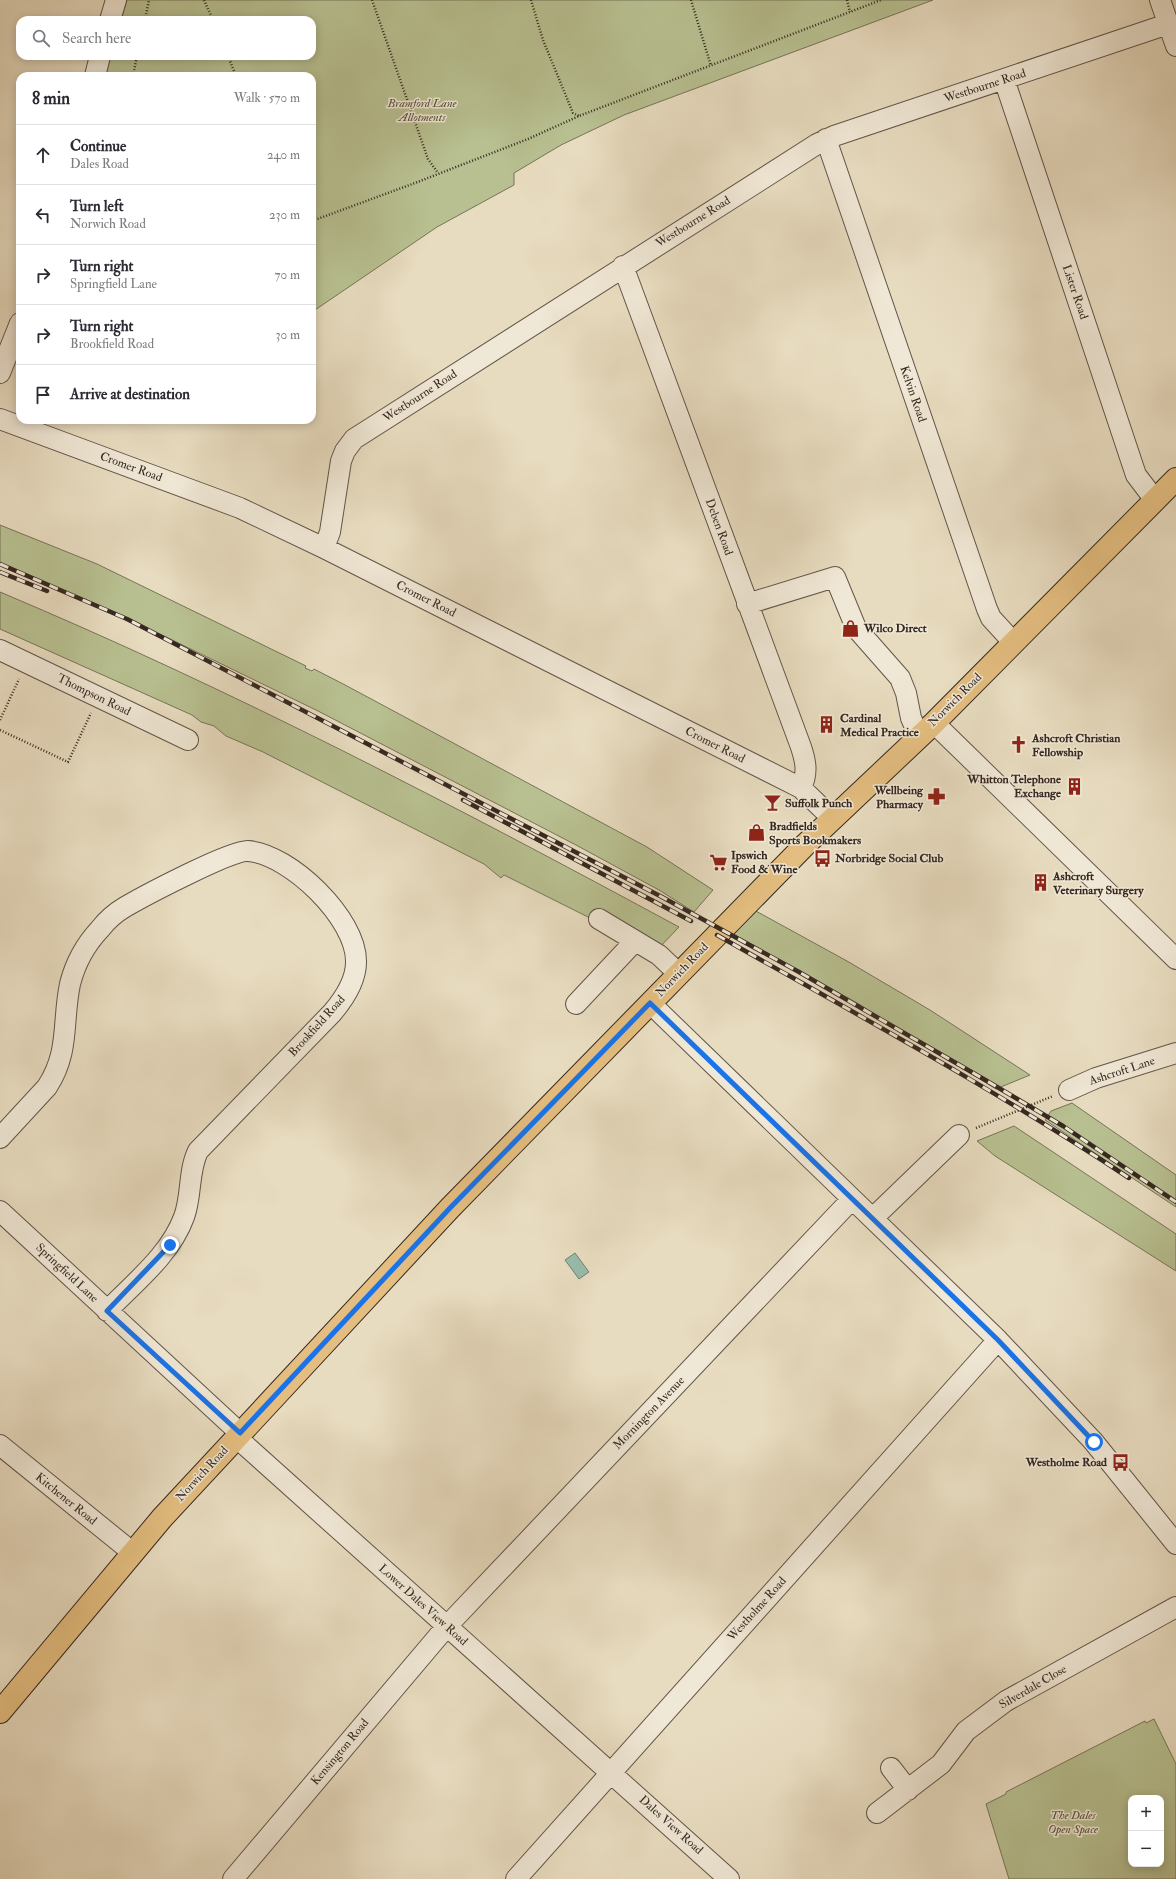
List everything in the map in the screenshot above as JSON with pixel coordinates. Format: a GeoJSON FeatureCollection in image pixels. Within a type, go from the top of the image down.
{"type":"FeatureCollection","features":[{"type":"Feature","properties":{"kind":"main road","name":"Norwich Road"},"geometry":{"type":"LineString","coordinates":[[0,1712],[132,1552],[238,1435],[450,1208],[832,818],[927,729],[1176,479]]}},
{"type":"Feature","properties":{"kind":"street"},"geometry":{"type":"LineString","coordinates":[[111,16],[116,0]]}},
{"type":"Feature","properties":{"kind":"street"},"geometry":{"type":"LineString","coordinates":[[1160,0],[1176,46]]}},
{"type":"Feature","properties":{"kind":"street","name":"Westbourne Road"},"geometry":{"type":"LineString","coordinates":[[324,548],[330,532],[340,461],[345,450],[354,439],[623,266],[826,139],[1168,24]]}},
{"type":"Feature","properties":{"kind":"street"},"geometry":{"type":"LineString","coordinates":[[96,72],[99,60]]}},
{"type":"Feature","properties":{"kind":"street","name":"Lister Road"},"geometry":{"type":"LineString","coordinates":[[1004,79],[1136,475],[1155,500]]}},
{"type":"Feature","properties":{"kind":"street","name":"Kelvin Road"},"geometry":{"type":"LineString","coordinates":[[826,139],[987,609],[992,618],[1013,642]]}},
{"type":"Feature","properties":{"kind":"street","name":"Deben Road"},"geometry":{"type":"LineString","coordinates":[[623,266],[805,760],[806,773],[801,788]]}},
{"type":"Feature","properties":{"kind":"street"},"geometry":{"type":"LineString","coordinates":[[0,373],[16,343]]}},
{"type":"Feature","properties":{"kind":"street","name":"Cromer Road"},"geometry":{"type":"LineString","coordinates":[[0,419],[222,501],[324,548],[801,788],[832,818]]}},
{"type":"Feature","properties":{"kind":"street"},"geometry":{"type":"LineString","coordinates":[[747,604],[835,577],[856,628],[900,678],[906,693],[911,718],[927,729],[1176,959]]}},
{"type":"Feature","properties":{"kind":"street","name":"Thompson Road"},"geometry":{"type":"LineString","coordinates":[[0,650],[188,740]]}},
{"type":"Feature","properties":{"kind":"street","name":"Brookfield Road"},"geometry":{"type":"LineString","coordinates":[[0,1138],[47,1087],[53,1077],[62,1052],[70,985],[76,966],[92,938],[108,920],[125,907],[225,857],[246,851],[261,854],[284,864],[321,894],[347,930],[356,953],[356,971],[349,990],[332,1013],[198,1152],[193,1166],[188,1206],[180,1226],[172,1240],[164,1252],[107,1311]]}},
{"type":"Feature","properties":{"kind":"street"},"geometry":{"type":"LineString","coordinates":[[599,919],[659,955],[679,974]]}},
{"type":"Feature","properties":{"kind":"street"},"geometry":{"type":"LineString","coordinates":[[576,1004],[635,941]]}},
{"type":"Feature","properties":{"kind":"street"},"geometry":{"type":"LineString","coordinates":[[650,1003],[998,1340],[1094,1442],[1176,1544]]}},
{"type":"Feature","properties":{"kind":"street","name":"Ashcroft Lane"},"geometry":{"type":"LineString","coordinates":[[1069,1090],[1096,1078],[1176,1053]]}},
{"type":"Feature","properties":{"kind":"street"},"geometry":{"type":"LineString","coordinates":[[873,1218],[959,1134]]}},
{"type":"Feature","properties":{"kind":"street","name":"Mornington Avenue"},"geometry":{"type":"LineString","coordinates":[[447,1626],[852,1199]]}},
{"type":"Feature","properties":{"kind":"street","name":"Springfield Lane"},"geometry":{"type":"LineString","coordinates":[[0,1212],[238,1435]]}},
{"type":"Feature","properties":{"kind":"street","name":"Westholme Road"},"geometry":{"type":"LineString","coordinates":[[516,1879],[998,1340]]}},
{"type":"Feature","properties":{"kind":"street","name":"Lower Dales View Road"},"geometry":{"type":"LineString","coordinates":[[238,1435],[447,1626],[612,1772]]}},
{"type":"Feature","properties":{"kind":"street","name":"Kitchener Road"},"geometry":{"type":"LineString","coordinates":[[0,1445],[132,1552]]}},
{"type":"Feature","properties":{"kind":"street","name":"Silverdale Close"},"geometry":{"type":"LineString","coordinates":[[877,1813],[941,1764],[966,1731],[1006,1700],[1176,1607]]}},
{"type":"Feature","properties":{"kind":"street","name":"Kensington Road"},"geometry":{"type":"LineString","coordinates":[[233,1879],[447,1626]]}},
{"type":"Feature","properties":{"kind":"street"},"geometry":{"type":"LineString","coordinates":[[891,1768],[908,1790]]}},
{"type":"Feature","properties":{"kind":"street","name":"Dales View Road"},"geometry":{"type":"LineString","coordinates":[[612,1772],[729,1879]]}},
{"type":"Feature","properties":{"kind":"path"},"geometry":{"type":"LineString","coordinates":[[145,16],[149,0]]}},
{"type":"Feature","properties":{"kind":"path"},"geometry":{"type":"LineString","coordinates":[[204,0],[211,16]]}},
{"type":"Feature","properties":{"kind":"path"},"geometry":{"type":"LineString","coordinates":[[372,0],[428,159],[438,173]]}},
{"type":"Feature","properties":{"kind":"path"},"geometry":{"type":"LineString","coordinates":[[531,0],[543,40],[573,113],[579,116]]}},
{"type":"Feature","properties":{"kind":"path"},"geometry":{"type":"LineString","coordinates":[[691,0],[711,66]]}},
{"type":"Feature","properties":{"kind":"path"},"geometry":{"type":"LineString","coordinates":[[847,0],[850,12]]}},
{"type":"Feature","properties":{"kind":"path"},"geometry":{"type":"LineString","coordinates":[[316,220],[528,139],[579,116],[881,0]]}},
{"type":"Feature","properties":{"kind":"path"},"geometry":{"type":"LineString","coordinates":[[134,72],[136,60]]}},
{"type":"Feature","properties":{"kind":"path"},"geometry":{"type":"LineString","coordinates":[[230,60],[234,72]]}},
{"type":"Feature","properties":{"kind":"path"},"geometry":{"type":"LineString","coordinates":[[0,720],[27,662]]}},
{"type":"Feature","properties":{"kind":"path"},"geometry":{"type":"LineString","coordinates":[[0,730],[68,762],[99,698]]}},
{"type":"Feature","properties":{"kind":"path"},"geometry":{"type":"LineString","coordinates":[[959,1134],[1069,1090]]}},
{"type":"Feature","properties":{"kind":"green space","name":"Bramford Lane Allotments"},"geometry":{"type":"Polygon","coordinates":[[[127,0],[933,0],[624,115],[561,145],[514,173],[514,185],[437,227],[316,309],[316,72],[106,72],[110,60],[316,60],[316,16],[122,16],[127,0]]]}},
{"type":"Feature","properties":{"kind":"green space"},"geometry":{"type":"Polygon","coordinates":[[[0,525],[97,564],[306,666],[305,668],[312,671],[314,669],[647,847],[713,890],[694,912],[659,890],[576,845],[318,711],[164,636],[0,565],[0,525]]]}},
{"type":"Feature","properties":{"kind":"green space"},"geometry":{"type":"Polygon","coordinates":[[[0,592],[259,709],[428,794],[679,927],[658,949],[654,950],[504,875],[501,878],[484,864],[263,752],[226,736],[214,726],[201,722],[192,715],[0,629],[0,592]]]}},
{"type":"Feature","properties":{"kind":"green space"},"geometry":{"type":"Polygon","coordinates":[[[754,910],[847,961],[930,1010],[1030,1075],[996,1089],[857,1003],[731,933],[754,910]]]}},
{"type":"Feature","properties":{"kind":"green space"},"geometry":{"type":"Polygon","coordinates":[[[1072,1103],[1176,1175],[1176,1207],[1045,1120],[1051,1111],[1072,1103]]]}},
{"type":"Feature","properties":{"kind":"green space"},"geometry":{"type":"Polygon","coordinates":[[[1014,1126],[1176,1234],[1176,1271],[995,1156],[977,1141],[1014,1126]]]}},
{"type":"Feature","properties":{"kind":"green space","name":"The Dales Open Space"},"geometry":{"type":"Polygon","coordinates":[[[1154,1719],[1176,1764],[1176,1879],[1009,1879],[986,1804],[1006,1794],[1006,1792],[1145,1721],[1146,1723],[1154,1719]]]}},
{"type":"Feature","properties":{"kind":"shaded area"},"geometry":{"type":"Polygon","coordinates":[[[575,1253],[589,1272],[579,1279],[565,1260],[575,1253]]]}},
{"type":"Feature","properties":{"kind":"railway"},"geometry":{"type":"LineString","coordinates":[[0,564],[127,619],[662,897],[799,972],[1063,1126],[1176,1202]]}},
{"type":"Feature","properties":{"kind":"railway"},"geometry":{"type":"LineString","coordinates":[[0,572],[47,591]]}},
{"type":"Feature","properties":{"kind":"railway"},"geometry":{"type":"LineString","coordinates":[[463,800],[691,921]]}},
{"type":"Feature","properties":{"kind":"railway"},"geometry":{"type":"LineString","coordinates":[[717,935],[977,1083],[1129,1178]]}},
{"type":"Feature","properties":{"kind":"place","name":"Wilco Direct"},"geometry":{"type":"Point","coordinates":[851,628]}},
{"type":"Feature","properties":{"kind":"place","name":"Cardinal Medical Practice"},"geometry":{"type":"Point","coordinates":[827,725]}},
{"type":"Feature","properties":{"kind":"place","name":"Ashcroft Christian Fellowship"},"geometry":{"type":"Point","coordinates":[1019,745]}},
{"type":"Feature","properties":{"kind":"place","name":"Whitton Telephone Exchange"},"geometry":{"type":"Point","coordinates":[1074,786]}},
{"type":"Feature","properties":{"kind":"place","name":"Wellbeing Pharmacy"},"geometry":{"type":"Point","coordinates":[936,797]}},
{"type":"Feature","properties":{"kind":"place","name":"Suffolk Punch"},"geometry":{"type":"Point","coordinates":[772,803]}},
{"type":"Feature","properties":{"kind":"place","name":"Bradfields Sports Bookmakers"},"geometry":{"type":"Point","coordinates":[756,833]}},
{"type":"Feature","properties":{"kind":"place","name":"Norbridge Social Club"},"geometry":{"type":"Point","coordinates":[822,858]}},
{"type":"Feature","properties":{"kind":"place","name":"Ipswich Food & Wine"},"geometry":{"type":"Point","coordinates":[718,862]}},
{"type":"Feature","properties":{"kind":"place","name":"Ashcroft Veterinary Surgery"},"geometry":{"type":"Point","coordinates":[1040,883]}},
{"type":"Feature","properties":{"kind":"place","name":"Westholme Road"},"geometry":{"type":"Point","coordinates":[1120,1462]}},
{"type":"Feature","properties":{"kind":"route"},"geometry":{"type":"LineString","coordinates":[[170,1245],[107,1311],[240,1433],[450,1208],[650,1003],[998,1340],[1094,1442]]}}]}
